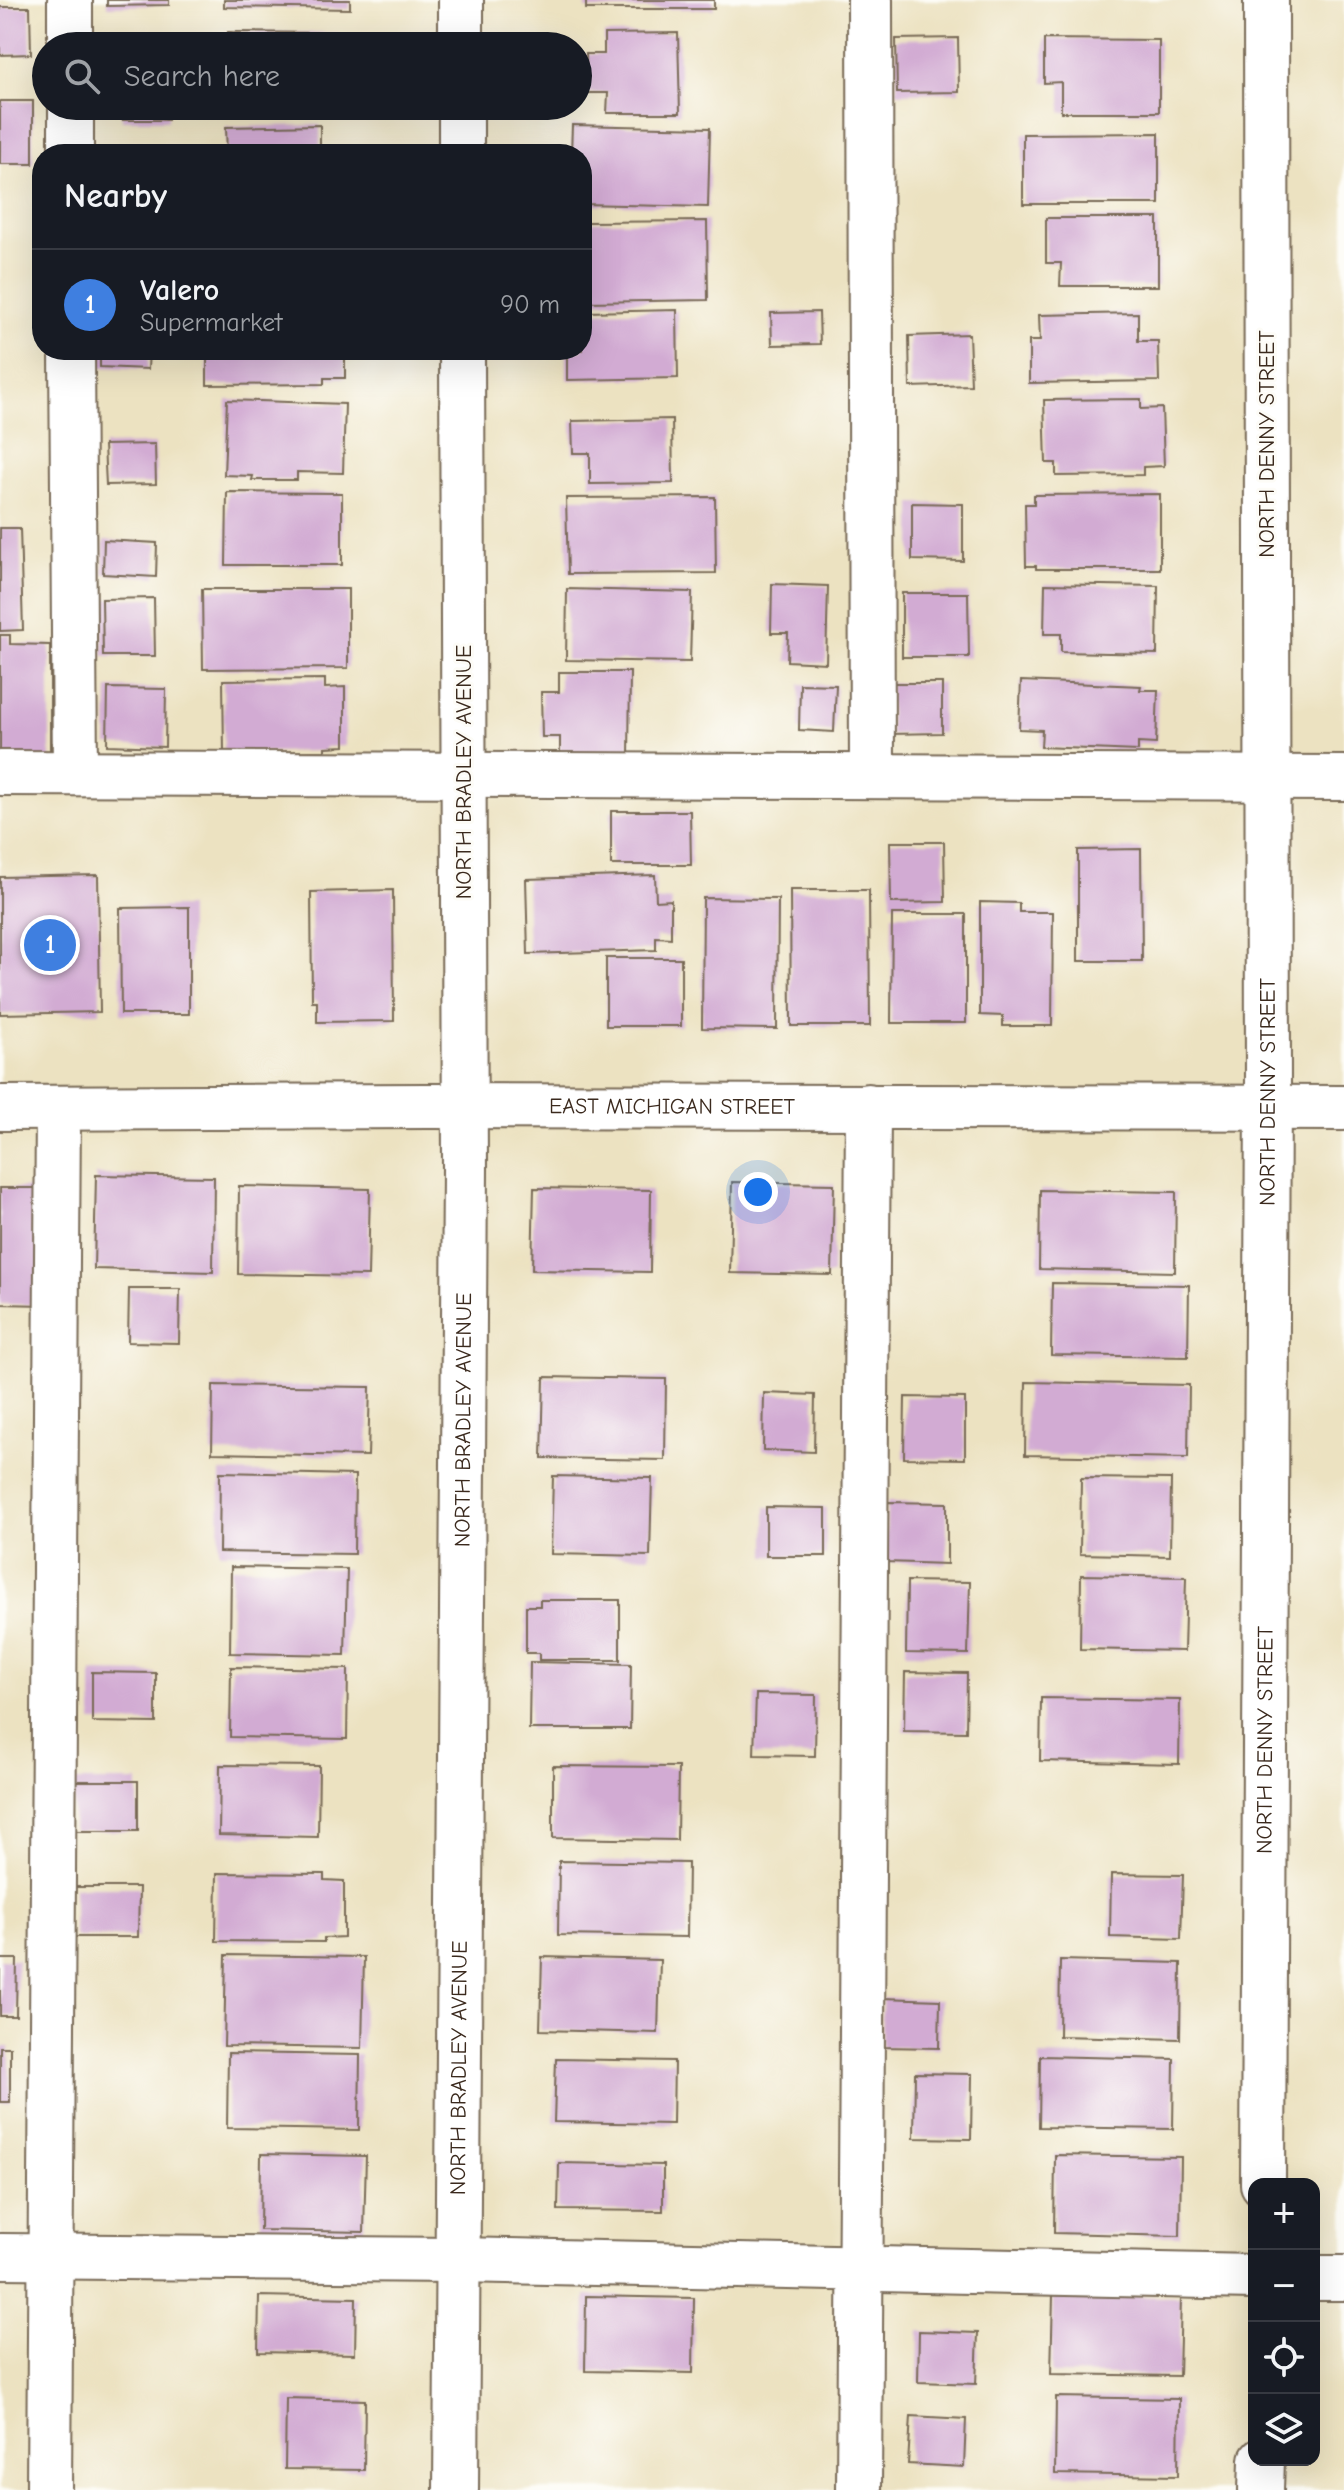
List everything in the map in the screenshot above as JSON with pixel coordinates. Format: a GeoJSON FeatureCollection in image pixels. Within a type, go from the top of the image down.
{"type":"FeatureCollection","features":[{"type":"Feature","properties":{"kind":"street"},"geometry":{"type":"LineString","coordinates":[[70,0],[70,32]]}},
{"type":"Feature","properties":{"kind":"street"},"geometry":{"type":"LineString","coordinates":[[461,0],[461,32]]}},
{"type":"Feature","properties":{"kind":"street"},"geometry":{"type":"LineString","coordinates":[[870,0],[872,776]]}},
{"type":"Feature","properties":{"kind":"street","name":"NORTH DENNY STREET"},"geometry":{"type":"LineString","coordinates":[[1263,2178],[1268,1108],[1266,0]]}},
{"type":"Feature","properties":{"kind":"street"},"geometry":{"type":"LineString","coordinates":[[71,120],[71,144]]}},
{"type":"Feature","properties":{"kind":"street"},"geometry":{"type":"LineString","coordinates":[[461,120],[461,144]]}},
{"type":"Feature","properties":{"kind":"street"},"geometry":{"type":"LineString","coordinates":[[72,360],[75,773]]}},
{"type":"Feature","properties":{"kind":"street","name":"NORTH BRADLEY AVENUE"},"geometry":{"type":"LineString","coordinates":[[456,2490],[464,1106],[462,360]]}},
{"type":"Feature","properties":{"kind":"street"},"geometry":{"type":"LineString","coordinates":[[0,773],[1344,778]]}},
{"type":"Feature","properties":{"kind":"street"},"geometry":{"type":"LineString","coordinates":[[859,2490],[868,1106]]}},
{"type":"Feature","properties":{"kind":"street","name":"EAST MICHIGAN STREET"},"geometry":{"type":"LineString","coordinates":[[0,1108],[1344,1108]]}},
{"type":"Feature","properties":{"kind":"street"},"geometry":{"type":"LineString","coordinates":[[49,2490],[58,1108]]}},
{"type":"Feature","properties":{"kind":"street"},"geometry":{"type":"LineString","coordinates":[[0,2256],[458,2260],[1248,2277]]}},
{"type":"Feature","properties":{"kind":"street"},"geometry":{"type":"LineString","coordinates":[[1320,2278],[1344,2278]]}},
{"type":"Feature","properties":{"kind":"street"},"geometry":{"type":"LineString","coordinates":[[1261,2490],[1262,2466]]}},
{"type":"Feature","properties":{"kind":"building"},"geometry":{"type":"Polygon","coordinates":[[[107,0],[169,0],[169,5],[107,6],[107,0]]]}},
{"type":"Feature","properties":{"kind":"building"},"geometry":{"type":"Polygon","coordinates":[[[224,0],[350,0],[350,9],[224,7],[224,0]]]}},
{"type":"Feature","properties":{"kind":"building"},"geometry":{"type":"Polygon","coordinates":[[[586,0],[714,0],[714,9],[586,9],[586,0]]]}},
{"type":"Feature","properties":{"kind":"building"},"geometry":{"type":"Polygon","coordinates":[[[0,7],[30,7],[31,54],[0,55],[0,7]]]}},
{"type":"Feature","properties":{"kind":"building"},"geometry":{"type":"Polygon","coordinates":[[[678,33],[680,113],[607,113],[608,93],[592,93],[592,54],[604,54],[604,34],[678,33]]]}},
{"type":"Feature","properties":{"kind":"building"},"geometry":{"type":"Polygon","coordinates":[[[958,38],[959,92],[897,93],[896,39],[958,38]]]}},
{"type":"Feature","properties":{"kind":"building"},"geometry":{"type":"Polygon","coordinates":[[[1044,39],[1159,40],[1159,112],[1061,112],[1061,82],[1044,83],[1044,39]]]}},
{"type":"Feature","properties":{"kind":"building"},"geometry":{"type":"Polygon","coordinates":[[[0,101],[32,101],[32,164],[0,164],[0,101]]]}},
{"type":"Feature","properties":{"kind":"building"},"geometry":{"type":"Polygon","coordinates":[[[320,125],[320,144],[227,144],[226,127],[320,125]]]}},
{"type":"Feature","properties":{"kind":"building"},"geometry":{"type":"Polygon","coordinates":[[[572,125],[710,128],[708,207],[592,204],[592,144],[571,144],[572,125]]]}},
{"type":"Feature","properties":{"kind":"building"},"geometry":{"type":"Polygon","coordinates":[[[1159,133],[1159,204],[1023,204],[1023,134],[1159,133]]]}},
{"type":"Feature","properties":{"kind":"building"},"geometry":{"type":"Polygon","coordinates":[[[1046,218],[1158,218],[1158,286],[1060,286],[1061,263],[1046,263],[1046,218]]]}},
{"type":"Feature","properties":{"kind":"building"},"geometry":{"type":"Polygon","coordinates":[[[707,221],[708,300],[592,302],[592,222],[707,221]]]}},
{"type":"Feature","properties":{"kind":"building"},"geometry":{"type":"Polygon","coordinates":[[[677,310],[678,378],[567,380],[567,360],[592,360],[592,312],[677,310]]]}},
{"type":"Feature","properties":{"kind":"building"},"geometry":{"type":"Polygon","coordinates":[[[819,312],[820,344],[772,345],[771,313],[819,312]]]}},
{"type":"Feature","properties":{"kind":"building"},"geometry":{"type":"Polygon","coordinates":[[[1138,313],[1138,341],[1158,341],[1159,381],[1029,383],[1029,341],[1040,341],[1039,315],[1138,313]]]}},
{"type":"Feature","properties":{"kind":"building"},"geometry":{"type":"Polygon","coordinates":[[[969,334],[971,385],[910,387],[909,336],[969,334]]]}},
{"type":"Feature","properties":{"kind":"building"},"geometry":{"type":"Polygon","coordinates":[[[100,360],[148,360],[148,369],[100,367],[100,360]]]}},
{"type":"Feature","properties":{"kind":"building"},"geometry":{"type":"Polygon","coordinates":[[[207,360],[345,360],[345,378],[324,378],[324,384],[207,385],[207,360]]]}},
{"type":"Feature","properties":{"kind":"building"},"geometry":{"type":"Polygon","coordinates":[[[1141,399],[1141,409],[1162,408],[1164,466],[1143,467],[1143,475],[1056,476],[1056,463],[1046,463],[1044,400],[1141,399]]]}},
{"type":"Feature","properties":{"kind":"building"},"geometry":{"type":"Polygon","coordinates":[[[227,400],[345,404],[343,473],[297,472],[297,480],[252,480],[253,476],[224,475],[227,400]]]}},
{"type":"Feature","properties":{"kind":"building"},"geometry":{"type":"Polygon","coordinates":[[[672,419],[673,483],[590,484],[590,453],[573,453],[572,421],[672,419]]]}},
{"type":"Feature","properties":{"kind":"building"},"geometry":{"type":"Polygon","coordinates":[[[155,444],[156,484],[106,485],[104,445],[155,444]]]}},
{"type":"Feature","properties":{"kind":"building"},"geometry":{"type":"Polygon","coordinates":[[[227,492],[342,493],[342,565],[226,565],[227,492]]]}},
{"type":"Feature","properties":{"kind":"building"},"geometry":{"type":"Polygon","coordinates":[[[1160,494],[1160,569],[1036,569],[1036,566],[1026,566],[1025,504],[1034,504],[1034,495],[1160,494]]]}},
{"type":"Feature","properties":{"kind":"building"},"geometry":{"type":"Polygon","coordinates":[[[715,497],[716,573],[568,574],[566,498],[715,497]]]}},
{"type":"Feature","properties":{"kind":"building"},"geometry":{"type":"Polygon","coordinates":[[[912,503],[963,504],[963,561],[912,560],[912,503]]]}},
{"type":"Feature","properties":{"kind":"building"},"geometry":{"type":"Polygon","coordinates":[[[0,528],[20,528],[23,630],[0,631],[0,528]]]}},
{"type":"Feature","properties":{"kind":"building"},"geometry":{"type":"Polygon","coordinates":[[[104,540],[157,543],[156,577],[103,574],[104,540]]]}},
{"type":"Feature","properties":{"kind":"building"},"geometry":{"type":"Polygon","coordinates":[[[772,584],[828,586],[826,663],[787,661],[788,633],[771,633],[772,584]]]}},
{"type":"Feature","properties":{"kind":"building"},"geometry":{"type":"Polygon","coordinates":[[[1045,584],[1158,586],[1157,654],[1061,652],[1061,634],[1044,634],[1045,584]]]}},
{"type":"Feature","properties":{"kind":"building"},"geometry":{"type":"Polygon","coordinates":[[[202,589],[348,589],[348,668],[203,669],[202,589]]]}},
{"type":"Feature","properties":{"kind":"building"},"geometry":{"type":"Polygon","coordinates":[[[567,589],[692,592],[690,662],[566,660],[567,589]]]}},
{"type":"Feature","properties":{"kind":"building"},"geometry":{"type":"Polygon","coordinates":[[[902,593],[968,593],[969,657],[902,657],[902,593]]]}},
{"type":"Feature","properties":{"kind":"building"},"geometry":{"type":"Polygon","coordinates":[[[154,598],[155,656],[103,656],[102,599],[154,598]]]}},
{"type":"Feature","properties":{"kind":"building"},"geometry":{"type":"Polygon","coordinates":[[[0,635],[10,635],[10,644],[50,645],[50,760],[0,760],[0,635]]]}},
{"type":"Feature","properties":{"kind":"building"},"geometry":{"type":"Polygon","coordinates":[[[559,672],[630,672],[629,757],[560,756],[560,737],[542,737],[541,692],[559,692],[559,672]]]}},
{"type":"Feature","properties":{"kind":"building"},"geometry":{"type":"Polygon","coordinates":[[[325,679],[325,688],[345,687],[345,746],[325,747],[325,751],[224,753],[223,680],[325,679]]]}},
{"type":"Feature","properties":{"kind":"building"},"geometry":{"type":"Polygon","coordinates":[[[1021,681],[1141,686],[1140,690],[1158,690],[1156,744],[1138,743],[1138,751],[1041,747],[1042,730],[1019,729],[1021,681]]]}},
{"type":"Feature","properties":{"kind":"building"},"geometry":{"type":"Polygon","coordinates":[[[890,683],[942,683],[942,733],[890,734],[890,683]]]}},
{"type":"Feature","properties":{"kind":"building"},"geometry":{"type":"Polygon","coordinates":[[[800,684],[836,685],[834,732],[799,730],[800,684]]]}},
{"type":"Feature","properties":{"kind":"building"},"geometry":{"type":"Polygon","coordinates":[[[108,688],[166,689],[165,747],[107,745],[108,688]]]}},
{"type":"Feature","properties":{"kind":"building"},"geometry":{"type":"Polygon","coordinates":[[[611,811],[690,811],[691,865],[611,865],[611,811]]]}},
{"type":"Feature","properties":{"kind":"building"},"geometry":{"type":"Polygon","coordinates":[[[890,842],[944,842],[945,902],[891,903],[890,842]]]}},
{"type":"Feature","properties":{"kind":"building"},"geometry":{"type":"Polygon","coordinates":[[[1141,849],[1142,961],[1078,961],[1078,850],[1141,849]]]}},
{"type":"Feature","properties":{"kind":"building"},"geometry":{"type":"Polygon","coordinates":[[[98,875],[100,1012],[0,1014],[0,877],[98,875]]]}},
{"type":"Feature","properties":{"kind":"building"},"geometry":{"type":"Polygon","coordinates":[[[655,875],[656,901],[671,900],[671,938],[656,937],[656,950],[528,954],[526,879],[655,875]]]}},
{"type":"Feature","properties":{"kind":"building"},"geometry":{"type":"Polygon","coordinates":[[[393,890],[394,1021],[317,1022],[317,1001],[312,1001],[311,892],[393,890]]]}},
{"type":"Feature","properties":{"kind":"building"},"geometry":{"type":"Polygon","coordinates":[[[790,890],[869,890],[870,1026],[791,1026],[790,890]]]}},
{"type":"Feature","properties":{"kind":"building"},"geometry":{"type":"Polygon","coordinates":[[[703,898],[778,899],[777,1029],[702,1028],[703,898]]]}},
{"type":"Feature","properties":{"kind":"building"},"geometry":{"type":"Polygon","coordinates":[[[980,902],[1019,903],[1019,912],[1053,912],[1052,1026],[1003,1026],[1003,1016],[980,1015],[980,902]]]}},
{"type":"Feature","properties":{"kind":"building"},"geometry":{"type":"Polygon","coordinates":[[[189,907],[189,1014],[121,1014],[120,908],[189,907]]]}},
{"type":"Feature","properties":{"kind":"building"},"geometry":{"type":"Polygon","coordinates":[[[892,914],[966,914],[966,1023],[891,1023],[892,914]]]}},
{"type":"Feature","properties":{"kind":"building"},"geometry":{"type":"Polygon","coordinates":[[[606,958],[681,958],[681,1026],[606,1026],[606,958]]]}},
{"type":"Feature","properties":{"kind":"building"},"geometry":{"type":"Polygon","coordinates":[[[96,1175],[214,1177],[213,1272],[94,1269],[96,1175]]]}},
{"type":"Feature","properties":{"kind":"building"},"geometry":{"type":"Polygon","coordinates":[[[732,1182],[834,1184],[832,1275],[730,1273],[732,1182]]]}},
{"type":"Feature","properties":{"kind":"building"},"geometry":{"type":"Polygon","coordinates":[[[239,1186],[370,1189],[368,1276],[238,1274],[239,1186]]]}},
{"type":"Feature","properties":{"kind":"building"},"geometry":{"type":"Polygon","coordinates":[[[0,1188],[47,1188],[46,1305],[0,1304],[0,1188]]]}},
{"type":"Feature","properties":{"kind":"building"},"geometry":{"type":"Polygon","coordinates":[[[534,1188],[651,1190],[650,1272],[532,1270],[534,1188]]]}},
{"type":"Feature","properties":{"kind":"building"},"geometry":{"type":"Polygon","coordinates":[[[1040,1190],[1176,1192],[1175,1272],[1039,1269],[1040,1190]]]}},
{"type":"Feature","properties":{"kind":"building"},"geometry":{"type":"Polygon","coordinates":[[[1052,1283],[1189,1285],[1188,1357],[1051,1355],[1052,1283]]]}},
{"type":"Feature","properties":{"kind":"building"},"geometry":{"type":"Polygon","coordinates":[[[129,1289],[180,1289],[179,1343],[128,1342],[129,1289]]]}},
{"type":"Feature","properties":{"kind":"building"},"geometry":{"type":"Polygon","coordinates":[[[544,1377],[666,1379],[665,1460],[542,1458],[544,1377]]]}},
{"type":"Feature","properties":{"kind":"building"},"geometry":{"type":"Polygon","coordinates":[[[1026,1382],[1189,1385],[1188,1458],[1025,1455],[1026,1382]]]}},
{"type":"Feature","properties":{"kind":"building"},"geometry":{"type":"Polygon","coordinates":[[[213,1385],[370,1387],[368,1456],[212,1453],[213,1385]]]}},
{"type":"Feature","properties":{"kind":"building"},"geometry":{"type":"Polygon","coordinates":[[[764,1393],[815,1395],[814,1452],[763,1450],[764,1393]]]}},
{"type":"Feature","properties":{"kind":"building"},"geometry":{"type":"Polygon","coordinates":[[[905,1397],[965,1398],[965,1459],[904,1458],[905,1397]]]}},
{"type":"Feature","properties":{"kind":"building"},"geometry":{"type":"Polygon","coordinates":[[[220,1472],[355,1475],[354,1554],[219,1552],[220,1472]]]}},
{"type":"Feature","properties":{"kind":"building"},"geometry":{"type":"Polygon","coordinates":[[[553,1476],[652,1478],[650,1556],[551,1554],[553,1476]]]}},
{"type":"Feature","properties":{"kind":"building"},"geometry":{"type":"Polygon","coordinates":[[[1081,1478],[1171,1479],[1170,1556],[1080,1554],[1081,1478]]]}},
{"type":"Feature","properties":{"kind":"building"},"geometry":{"type":"Polygon","coordinates":[[[887,1502],[947,1503],[947,1564],[886,1562],[887,1502]]]}},
{"type":"Feature","properties":{"kind":"building"},"geometry":{"type":"Polygon","coordinates":[[[766,1507],[826,1508],[826,1556],[766,1556],[766,1507]]]}},
{"type":"Feature","properties":{"kind":"building"},"geometry":{"type":"Polygon","coordinates":[[[231,1567],[347,1569],[345,1655],[230,1653],[231,1567]]]}},
{"type":"Feature","properties":{"kind":"building"},"geometry":{"type":"Polygon","coordinates":[[[1081,1575],[1186,1577],[1184,1651],[1080,1649],[1081,1575]]]}},
{"type":"Feature","properties":{"kind":"building"},"geometry":{"type":"Polygon","coordinates":[[[907,1581],[970,1582],[968,1654],[906,1653],[907,1581]]]}},
{"type":"Feature","properties":{"kind":"building"},"geometry":{"type":"Polygon","coordinates":[[[540,1600],[620,1600],[620,1660],[539,1660],[539,1653],[526,1653],[526,1606],[540,1606],[540,1600]]]}},
{"type":"Feature","properties":{"kind":"building"},"geometry":{"type":"Polygon","coordinates":[[[530,1662],[631,1664],[630,1729],[529,1729],[530,1662]]]}},
{"type":"Feature","properties":{"kind":"building"},"geometry":{"type":"Polygon","coordinates":[[[231,1667],[348,1669],[347,1739],[230,1737],[231,1667]]]}},
{"type":"Feature","properties":{"kind":"building"},"geometry":{"type":"Polygon","coordinates":[[[92,1672],[156,1673],[156,1723],[92,1722],[92,1672]]]}},
{"type":"Feature","properties":{"kind":"building"},"geometry":{"type":"Polygon","coordinates":[[[905,1672],[967,1673],[966,1732],[904,1731],[905,1672]]]}},
{"type":"Feature","properties":{"kind":"building"},"geometry":{"type":"Polygon","coordinates":[[[756,1694],[816,1695],[815,1756],[754,1755],[756,1694]]]}},
{"type":"Feature","properties":{"kind":"building"},"geometry":{"type":"Polygon","coordinates":[[[1041,1698],[1180,1700],[1179,1764],[1040,1761],[1041,1698]]]}},
{"type":"Feature","properties":{"kind":"building"},"geometry":{"type":"Polygon","coordinates":[[[220,1765],[319,1766],[318,1837],[219,1835],[220,1765]]]}},
{"type":"Feature","properties":{"kind":"building"},"geometry":{"type":"Polygon","coordinates":[[[553,1766],[678,1767],[677,1840],[553,1838],[553,1766]]]}},
{"type":"Feature","properties":{"kind":"building"},"geometry":{"type":"Polygon","coordinates":[[[74,1781],[138,1781],[138,1831],[73,1831],[74,1781]]]}},
{"type":"Feature","properties":{"kind":"building"},"geometry":{"type":"Polygon","coordinates":[[[559,1861],[688,1863],[687,1937],[558,1935],[559,1861]]]}},
{"type":"Feature","properties":{"kind":"building"},"geometry":{"type":"Polygon","coordinates":[[[217,1873],[324,1874],[324,1880],[344,1881],[344,1937],[324,1938],[324,1942],[216,1941],[217,1873]]]}},
{"type":"Feature","properties":{"kind":"building"},"geometry":{"type":"Polygon","coordinates":[[[1111,1874],[1183,1875],[1181,1939],[1110,1937],[1111,1874]]]}},
{"type":"Feature","properties":{"kind":"building"},"geometry":{"type":"Polygon","coordinates":[[[74,1887],[139,1887],[138,1937],[74,1937],[74,1887]]]}},
{"type":"Feature","properties":{"kind":"building"},"geometry":{"type":"Polygon","coordinates":[[[226,1955],[364,1957],[362,2048],[224,2046],[226,1955]]]}},
{"type":"Feature","properties":{"kind":"building"},"geometry":{"type":"Polygon","coordinates":[[[542,1957],[660,1960],[658,2033],[540,2030],[542,1957]]]}},
{"type":"Feature","properties":{"kind":"building"},"geometry":{"type":"Polygon","coordinates":[[[0,1959],[17,1959],[16,2016],[0,2016],[0,1959]]]}},
{"type":"Feature","properties":{"kind":"building"},"geometry":{"type":"Polygon","coordinates":[[[1060,1960],[1181,1963],[1180,2039],[1059,2036],[1060,1960]]]}},
{"type":"Feature","properties":{"kind":"building"},"geometry":{"type":"Polygon","coordinates":[[[882,1998],[940,2000],[939,2048],[881,2047],[882,1998]]]}},
{"type":"Feature","properties":{"kind":"building"},"geometry":{"type":"Polygon","coordinates":[[[0,2047],[10,2047],[10,2102],[0,2102],[0,2047]]]}},
{"type":"Feature","properties":{"kind":"building"},"geometry":{"type":"Polygon","coordinates":[[[228,2053],[360,2055],[359,2130],[227,2128],[228,2053]]]}},
{"type":"Feature","properties":{"kind":"building"},"geometry":{"type":"Polygon","coordinates":[[[1040,2056],[1174,2059],[1173,2129],[1039,2127],[1040,2056]]]}},
{"type":"Feature","properties":{"kind":"building"},"geometry":{"type":"Polygon","coordinates":[[[556,2059],[674,2061],[673,2124],[554,2122],[556,2059]]]}},
{"type":"Feature","properties":{"kind":"building"},"geometry":{"type":"Polygon","coordinates":[[[915,2073],[972,2074],[971,2139],[914,2138],[915,2073]]]}},
{"type":"Feature","properties":{"kind":"building"},"geometry":{"type":"Polygon","coordinates":[[[261,2154],[366,2156],[364,2232],[260,2230],[261,2154]]]}},
{"type":"Feature","properties":{"kind":"building"},"geometry":{"type":"Polygon","coordinates":[[[1055,2155],[1181,2157],[1180,2236],[1054,2233],[1055,2155]]]}},
{"type":"Feature","properties":{"kind":"building"},"geometry":{"type":"Polygon","coordinates":[[[559,2163],[663,2165],[663,2211],[558,2210],[559,2163]]]}},
{"type":"Feature","properties":{"kind":"building"},"geometry":{"type":"Polygon","coordinates":[[[1053,2295],[1181,2297],[1179,2376],[1051,2374],[1053,2295]]]}},
{"type":"Feature","properties":{"kind":"building"},"geometry":{"type":"Polygon","coordinates":[[[259,2296],[356,2298],[355,2354],[258,2352],[259,2296]]]}},
{"type":"Feature","properties":{"kind":"building"},"geometry":{"type":"Polygon","coordinates":[[[586,2296],[694,2298],[693,2373],[585,2371],[586,2296]]]}},
{"type":"Feature","properties":{"kind":"building"},"geometry":{"type":"Polygon","coordinates":[[[919,2331],[978,2333],[976,2384],[918,2382],[919,2331]]]}},
{"type":"Feature","properties":{"kind":"building"},"geometry":{"type":"Polygon","coordinates":[[[1056,2397],[1179,2399],[1178,2476],[1055,2474],[1056,2397]]]}},
{"type":"Feature","properties":{"kind":"building"},"geometry":{"type":"Polygon","coordinates":[[[286,2398],[365,2400],[364,2470],[285,2469],[286,2398]]]}},
{"type":"Feature","properties":{"kind":"building"},"geometry":{"type":"Polygon","coordinates":[[[911,2416],[966,2419],[964,2467],[908,2464],[911,2416]]]}},
{"type":"Feature","properties":{"kind":"place","name":"Valero"},"geometry":{"type":"Point","coordinates":[50,945]}}]}
